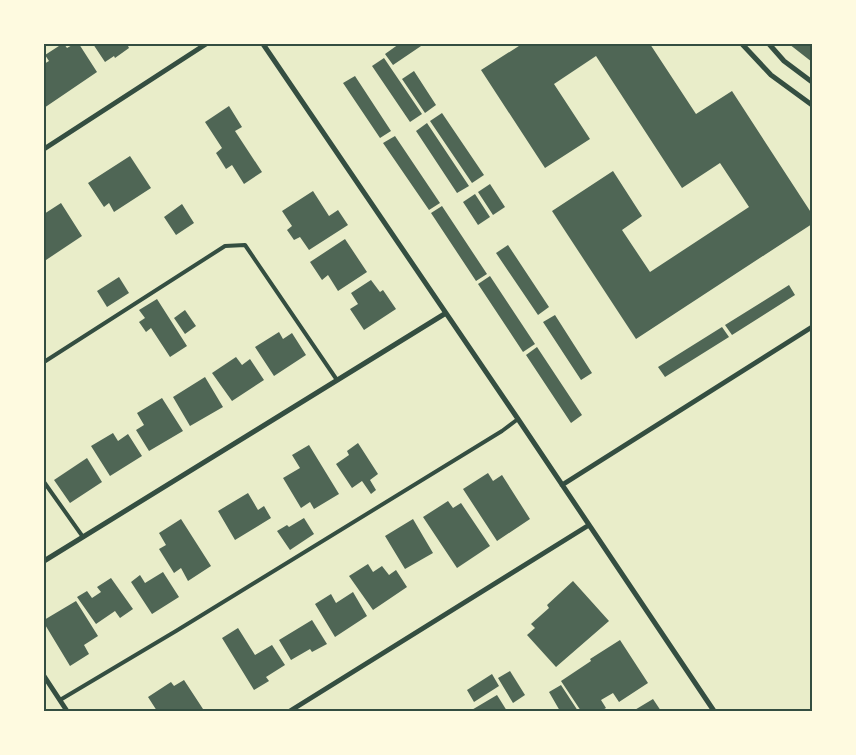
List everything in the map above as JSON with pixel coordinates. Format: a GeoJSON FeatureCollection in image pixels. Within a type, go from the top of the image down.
{"type":"FeatureCollection","features":[{"type":"Feature","properties":{"kind":"street"},"geometry":{"type":"LineString","coordinates":[[44,149],[206,44]]}},
{"type":"Feature","properties":{"kind":"street"},"geometry":{"type":"LineString","coordinates":[[263,44],[714,711]]}},
{"type":"Feature","properties":{"kind":"street"},"geometry":{"type":"LineString","coordinates":[[742,44],[771,75],[812,105]]}},
{"type":"Feature","properties":{"kind":"street"},"geometry":{"type":"LineString","coordinates":[[769,44],[784,61],[812,82]]}},
{"type":"Feature","properties":{"kind":"street"},"geometry":{"type":"LineString","coordinates":[[44,561],[446,313]]}},
{"type":"Feature","properties":{"kind":"street"},"geometry":{"type":"LineString","coordinates":[[562,486],[812,327]]}},
{"type":"Feature","properties":{"kind":"street"},"geometry":{"type":"LineString","coordinates":[[290,711],[589,525]]}},
{"type":"Feature","properties":{"kind":"street"},"geometry":{"type":"LineString","coordinates":[[44,676],[67,711]]}},
{"type":"Feature","properties":{"kind":"lane"},"geometry":{"type":"LineString","coordinates":[[44,362],[224,246],[245,245],[337,380]]}},
{"type":"Feature","properties":{"kind":"lane"},"geometry":{"type":"LineString","coordinates":[[60,700],[502,431],[518,419]]}},
{"type":"Feature","properties":{"kind":"lane"},"geometry":{"type":"LineString","coordinates":[[44,482],[83,537]]}},
{"type":"Feature","properties":{"kind":"building"},"geometry":{"type":"Polygon","coordinates":[[[62,44],[67,48],[74,44],[79,44],[97,72],[44,108],[44,64],[49,61],[45,55],[62,44]]]}},
{"type":"Feature","properties":{"kind":"building"},"geometry":{"type":"Polygon","coordinates":[[[93,44],[130,45],[128,46],[129,48],[115,58],[114,56],[105,62],[93,44]]]}},
{"type":"Feature","properties":{"kind":"building"},"geometry":{"type":"Polygon","coordinates":[[[399,44],[424,44],[393,65],[385,54],[399,44]]]}},
{"type":"Feature","properties":{"kind":"building"},"geometry":{"type":"Polygon","coordinates":[[[522,44],[650,44],[696,114],[732,91],[812,214],[812,224],[636,339],[552,211],[613,171],[642,216],[622,230],[650,272],[749,207],[720,163],[682,188],[596,56],[554,84],[590,139],[545,168],[481,70],[522,44]]]}},
{"type":"Feature","properties":{"kind":"building"},"geometry":{"type":"Polygon","coordinates":[[[789,44],[812,44],[812,62],[789,44]]]}},
{"type":"Feature","properties":{"kind":"building"},"geometry":{"type":"Polygon","coordinates":[[[384,58],[422,114],[410,122],[372,66],[384,58]]]}},
{"type":"Feature","properties":{"kind":"building"},"geometry":{"type":"Polygon","coordinates":[[[414,71],[436,105],[425,113],[402,79],[414,71]]]}},
{"type":"Feature","properties":{"kind":"building"},"geometry":{"type":"Polygon","coordinates":[[[355,76],[391,131],[380,138],[343,83],[355,76]]]}},
{"type":"Feature","properties":{"kind":"building"},"geometry":{"type":"Polygon","coordinates":[[[229,106],[242,127],[235,131],[262,172],[244,184],[232,165],[226,169],[216,153],[222,148],[205,122],[229,106]]]}},
{"type":"Feature","properties":{"kind":"building"},"geometry":{"type":"Polygon","coordinates":[[[442,113],[484,175],[472,183],[430,121],[442,113]]]}},
{"type":"Feature","properties":{"kind":"building"},"geometry":{"type":"Polygon","coordinates":[[[427,123],[469,186],[457,193],[416,131],[427,123]]]}},
{"type":"Feature","properties":{"kind":"building"},"geometry":{"type":"Polygon","coordinates":[[[395,136],[440,203],[429,210],[383,143],[395,136]]]}},
{"type":"Feature","properties":{"kind":"building"},"geometry":{"type":"Polygon","coordinates":[[[130,156],[151,188],[114,212],[109,203],[104,207],[88,183],[130,156]]]}},
{"type":"Feature","properties":{"kind":"building"},"geometry":{"type":"Polygon","coordinates":[[[490,184],[505,207],[493,215],[478,192],[490,184]]]}},
{"type":"Feature","properties":{"kind":"building"},"geometry":{"type":"Polygon","coordinates":[[[313,191],[329,216],[338,210],[348,225],[309,250],[300,237],[294,240],[287,230],[292,226],[282,211],[313,191]]]}},
{"type":"Feature","properties":{"kind":"building"},"geometry":{"type":"Polygon","coordinates":[[[475,194],[490,217],[478,225],[463,202],[475,194]]]}},
{"type":"Feature","properties":{"kind":"building"},"geometry":{"type":"Polygon","coordinates":[[[61,203],[82,236],[46,260],[44,257],[44,214],[61,203]]]}},
{"type":"Feature","properties":{"kind":"building"},"geometry":{"type":"Polygon","coordinates":[[[182,204],[194,223],[176,235],[164,217],[182,204]]]}},
{"type":"Feature","properties":{"kind":"building"},"geometry":{"type":"Polygon","coordinates":[[[442,206],[487,274],[476,281],[431,213],[442,206]]]}},
{"type":"Feature","properties":{"kind":"building"},"geometry":{"type":"Polygon","coordinates":[[[345,239],[367,272],[338,291],[328,275],[322,280],[310,262],[345,239]]]}},
{"type":"Feature","properties":{"kind":"building"},"geometry":{"type":"Polygon","coordinates":[[[508,245],[549,307],[538,315],[496,253],[508,245]]]}},
{"type":"Feature","properties":{"kind":"building"},"geometry":{"type":"Polygon","coordinates":[[[490,276],[535,344],[523,352],[478,284],[490,276]]]}},
{"type":"Feature","properties":{"kind":"building"},"geometry":{"type":"Polygon","coordinates":[[[119,277],[129,293],[107,307],[97,291],[119,277]]]}},
{"type":"Feature","properties":{"kind":"building"},"geometry":{"type":"Polygon","coordinates":[[[371,280],[380,292],[383,290],[396,309],[364,330],[350,309],[358,304],[351,293],[371,280]]]}},
{"type":"Feature","properties":{"kind":"building"},"geometry":{"type":"Polygon","coordinates":[[[789,285],[795,295],[732,335],[725,325],[789,285]]]}},
{"type":"Feature","properties":{"kind":"building"},"geometry":{"type":"Polygon","coordinates":[[[157,299],[187,346],[170,357],[151,328],[146,332],[139,322],[145,318],[139,310],[157,299]]]}},
{"type":"Feature","properties":{"kind":"building"},"geometry":{"type":"Polygon","coordinates":[[[185,310],[196,326],[185,334],[174,318],[185,310]]]}},
{"type":"Feature","properties":{"kind":"building"},"geometry":{"type":"Polygon","coordinates":[[[555,315],[592,373],[581,380],[543,322],[555,315]]]}},
{"type":"Feature","properties":{"kind":"building"},"geometry":{"type":"Polygon","coordinates":[[[722,327],[729,337],[665,377],[658,367],[722,327]]]}},
{"type":"Feature","properties":{"kind":"building"},"geometry":{"type":"Polygon","coordinates":[[[279,332],[283,339],[292,333],[306,355],[274,376],[255,347],[279,332]]]}},
{"type":"Feature","properties":{"kind":"building"},"geometry":{"type":"Polygon","coordinates":[[[537,347],[582,415],[571,423],[526,355],[537,347]]]}},
{"type":"Feature","properties":{"kind":"building"},"geometry":{"type":"Polygon","coordinates":[[[236,357],[242,365],[250,359],[264,380],[232,401],[212,373],[236,357]]]}},
{"type":"Feature","properties":{"kind":"building"},"geometry":{"type":"Polygon","coordinates":[[[205,377],[223,407],[190,426],[173,397],[205,377]]]}},
{"type":"Feature","properties":{"kind":"building"},"geometry":{"type":"Polygon","coordinates":[[[162,398],[183,431],[149,451],[136,430],[144,425],[137,413],[162,398]]]}},
{"type":"Feature","properties":{"kind":"building"},"geometry":{"type":"Polygon","coordinates":[[[113,433],[118,441],[128,434],[142,456],[110,476],[91,446],[113,433]]]}},
{"type":"Feature","properties":{"kind":"building"},"geometry":{"type":"Polygon","coordinates":[[[358,443],[378,474],[370,480],[376,490],[371,494],[362,481],[352,488],[336,464],[349,455],[347,451],[358,443]]]}},
{"type":"Feature","properties":{"kind":"building"},"geometry":{"type":"Polygon","coordinates":[[[309,445],[339,494],[314,509],[310,502],[301,508],[283,478],[300,468],[292,455],[309,445]]]}},
{"type":"Feature","properties":{"kind":"building"},"geometry":{"type":"Polygon","coordinates":[[[87,458],[102,482],[70,503],[54,480],[87,458]]]}},
{"type":"Feature","properties":{"kind":"building"},"geometry":{"type":"Polygon","coordinates":[[[488,473],[493,481],[502,475],[530,519],[497,541],[463,489],[488,473]]]}},
{"type":"Feature","properties":{"kind":"building"},"geometry":{"type":"Polygon","coordinates":[[[248,493],[258,510],[264,506],[271,518],[235,540],[218,511],[248,493]]]}},
{"type":"Feature","properties":{"kind":"building"},"geometry":{"type":"Polygon","coordinates":[[[448,501],[453,508],[461,503],[490,546],[457,568],[423,517],[448,501]]]}},
{"type":"Feature","properties":{"kind":"building"},"geometry":{"type":"Polygon","coordinates":[[[304,518],[314,534],[290,550],[277,531],[287,525],[289,527],[304,518]]]}},
{"type":"Feature","properties":{"kind":"building"},"geometry":{"type":"Polygon","coordinates":[[[181,519],[211,566],[188,581],[181,568],[174,573],[159,549],[166,545],[159,533],[181,519]]]}},
{"type":"Feature","properties":{"kind":"building"},"geometry":{"type":"Polygon","coordinates":[[[413,519],[433,553],[405,569],[385,536],[413,519]]]}},
{"type":"Feature","properties":{"kind":"building"},"geometry":{"type":"Polygon","coordinates":[[[368,564],[373,572],[382,566],[389,575],[396,570],[407,587],[373,610],[349,576],[368,564]]]}},
{"type":"Feature","properties":{"kind":"building"},"geometry":{"type":"Polygon","coordinates":[[[163,572],[179,597],[152,614],[131,582],[140,575],[145,583],[163,572]]]}},
{"type":"Feature","properties":{"kind":"building"},"geometry":{"type":"Polygon","coordinates":[[[111,578],[133,609],[120,618],[115,611],[96,624],[77,597],[87,591],[92,598],[101,592],[97,587],[111,578]]]}},
{"type":"Feature","properties":{"kind":"building"},"geometry":{"type":"Polygon","coordinates":[[[573,581],[609,621],[556,667],[527,635],[535,628],[531,624],[549,608],[547,605],[573,581]]]}},
{"type":"Feature","properties":{"kind":"building"},"geometry":{"type":"Polygon","coordinates":[[[353,592],[367,616],[335,637],[315,604],[331,594],[336,603],[353,592]]]}},
{"type":"Feature","properties":{"kind":"building"},"geometry":{"type":"Polygon","coordinates":[[[76,601],[98,636],[84,645],[89,654],[70,666],[44,620],[76,601]]]}},
{"type":"Feature","properties":{"kind":"building"},"geometry":{"type":"Polygon","coordinates":[[[312,620],[327,644],[312,652],[310,649],[291,660],[279,640],[312,620]]]}},
{"type":"Feature","properties":{"kind":"building"},"geometry":{"type":"Polygon","coordinates":[[[238,628],[255,655],[272,645],[285,665],[266,677],[269,681],[254,690],[222,638],[238,628]]]}},
{"type":"Feature","properties":{"kind":"building"},"geometry":{"type":"Polygon","coordinates":[[[620,640],[648,683],[619,702],[613,693],[601,700],[606,708],[601,711],[581,711],[561,681],[591,661],[590,659],[620,640]]]}},
{"type":"Feature","properties":{"kind":"building"},"geometry":{"type":"Polygon","coordinates":[[[510,671],[525,695],[513,703],[498,678],[510,671]]]}},
{"type":"Feature","properties":{"kind":"building"},"geometry":{"type":"Polygon","coordinates":[[[492,674],[499,686],[474,702],[467,690],[492,674]]]}},
{"type":"Feature","properties":{"kind":"building"},"geometry":{"type":"Polygon","coordinates":[[[184,680],[203,709],[200,711],[157,711],[148,697],[171,682],[174,686],[184,680]]]}},
{"type":"Feature","properties":{"kind":"building"},"geometry":{"type":"Polygon","coordinates":[[[561,685],[578,711],[560,711],[549,692],[561,685]]]}},
{"type":"Feature","properties":{"kind":"building"},"geometry":{"type":"Polygon","coordinates":[[[497,695],[507,711],[470,711],[497,695]]]}},
{"type":"Feature","properties":{"kind":"building"},"geometry":{"type":"Polygon","coordinates":[[[653,699],[661,711],[633,711],[653,699]]]}}]}
